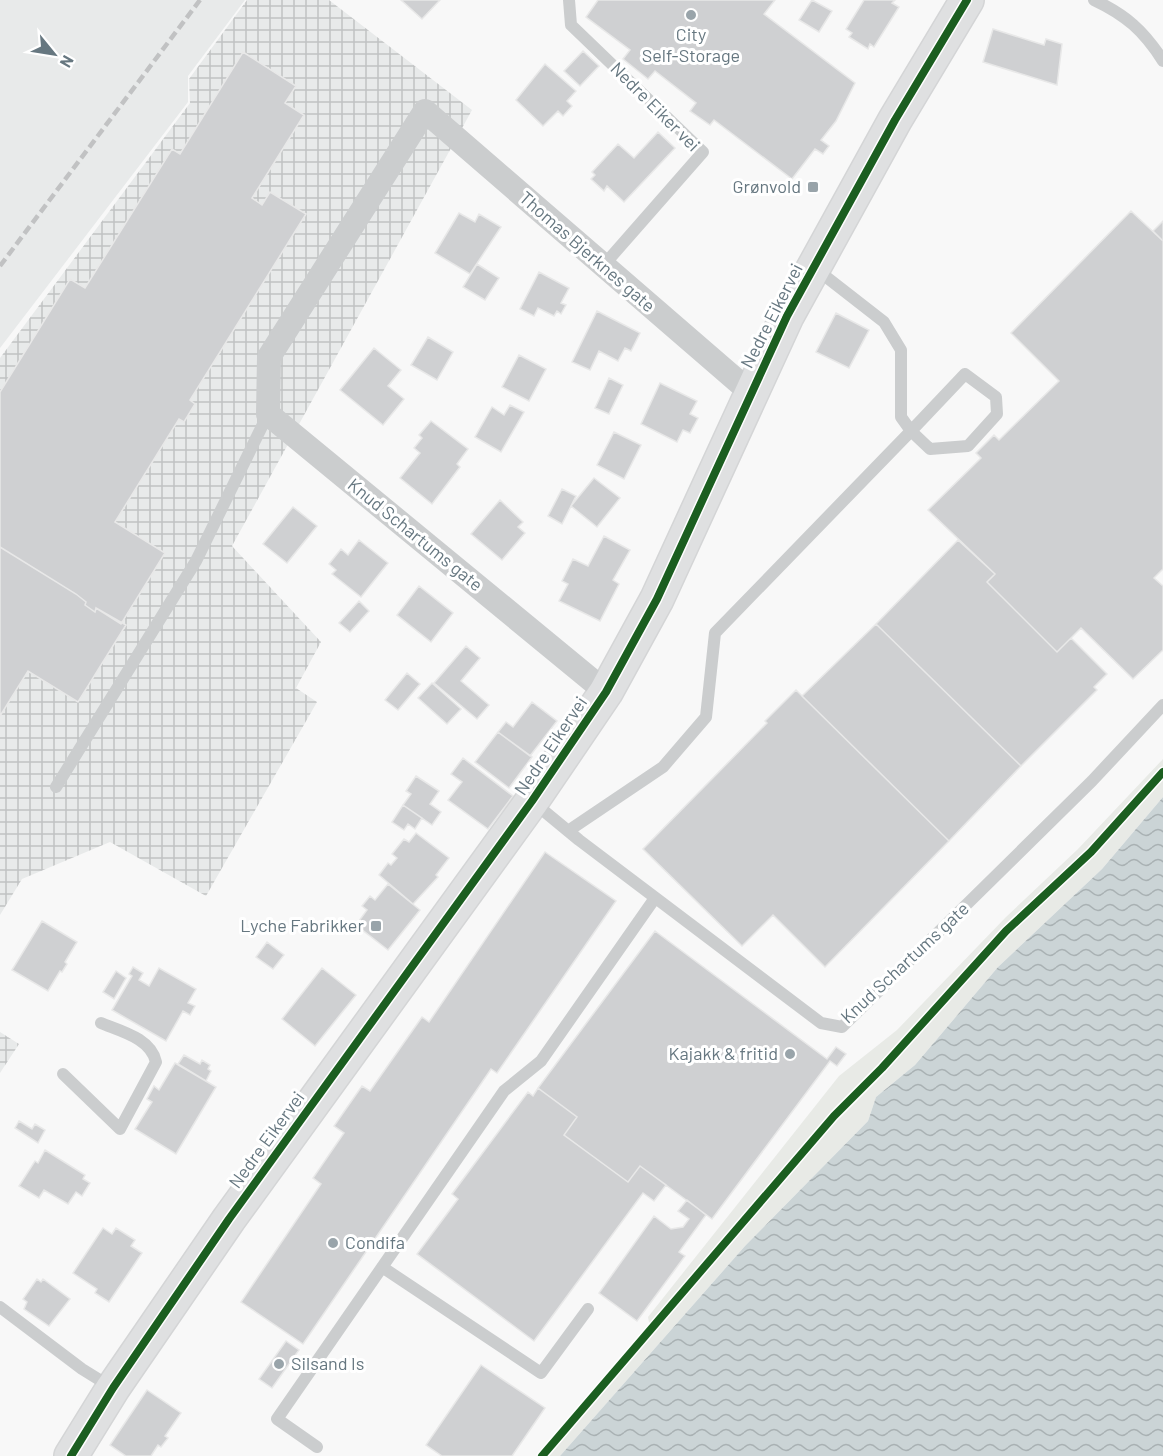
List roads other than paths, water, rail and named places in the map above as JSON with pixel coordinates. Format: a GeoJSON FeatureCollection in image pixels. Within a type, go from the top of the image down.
{"type":"FeatureCollection","features":[{"type":"Feature","properties":{"kind":"main road","name":"Nedre Eikervei"},"geometry":{"type":"LineString","coordinates":[[71,1456],[113,1388],[229,1219],[532,801],[606,692],[657,599],[750,392],[814,268],[895,120],[968,0]]}},
{"type":"Feature","properties":{"kind":"street","name":"Thomas Bjerknes gate"},"geometry":{"type":"LineString","coordinates":[[268,414],[269,357],[425,111],[750,392]]}},
{"type":"Feature","properties":{"kind":"street","name":"Knud Schartums gate"},"geometry":{"type":"LineString","coordinates":[[268,414],[606,692]]}},
{"type":"Feature","properties":{"kind":"lane","name":"Nedre Eiker vei"},"geometry":{"type":"LineString","coordinates":[[569,0],[570,25],[703,152],[603,266]]}},
{"type":"Feature","properties":{"kind":"lane"},"geometry":{"type":"LineString","coordinates":[[1094,0],[1112,9],[1145,33],[1163,61]]}},
{"type":"Feature","properties":{"kind":"lane"},"geometry":{"type":"LineString","coordinates":[[568,831],[663,767],[706,717],[715,633],[911,431],[965,374],[996,397],[997,414],[968,446],[930,449],[911,431],[901,417],[901,350],[884,322],[814,268]]}},
{"type":"Feature","properties":{"kind":"lane"},"geometry":{"type":"LineString","coordinates":[[56,787],[196,561],[268,414]]}},
{"type":"Feature","properties":{"kind":"lane","name":"Knud Schartums gate"},"geometry":{"type":"LineString","coordinates":[[532,801],[655,898],[821,1023],[842,1027],[1092,781],[1163,705]]}},
{"type":"Feature","properties":{"kind":"lane"},"geometry":{"type":"LineString","coordinates":[[317,1447],[277,1419],[504,1091],[541,1061],[655,898]]}},
{"type":"Feature","properties":{"kind":"lane"},"geometry":{"type":"LineString","coordinates":[[63,1074],[120,1129],[156,1062],[149,1048],[135,1038],[101,1023]]}},
{"type":"Feature","properties":{"kind":"lane"},"geometry":{"type":"LineString","coordinates":[[382,1267],[541,1373],[588,1309]]}},
{"type":"Feature","properties":{"kind":"lane"},"geometry":{"type":"LineString","coordinates":[[0,1308],[82,1369],[113,1388]]}},
{"type":"Feature","properties":{"kind":"water"},"geometry":{"type":"Polygon","coordinates":[[[1163,797],[1163,1456],[560,1456],[745,1246],[868,1121],[876,1097],[915,1065],[998,967],[1102,869],[1163,797]]]}},
{"type":"Feature","properties":{"kind":"railway"},"geometry":{"type":"LineString","coordinates":[[0,266],[200,0]]}},
{"type":"Feature","properties":{"kind":"place","name":"City Self-Storage"},"geometry":{"type":"Point","coordinates":[691,15]}},
{"type":"Feature","properties":{"kind":"place","name":"Grønvold"},"geometry":{"type":"Point","coordinates":[813,187]}},
{"type":"Feature","properties":{"kind":"place","name":"Lyche Fabrikker"},"geometry":{"type":"Point","coordinates":[376,926]}},
{"type":"Feature","properties":{"kind":"place","name":"Kajakk & fritid"},"geometry":{"type":"Point","coordinates":[790,1054]}},
{"type":"Feature","properties":{"kind":"place","name":"Condifa"},"geometry":{"type":"Point","coordinates":[333,1243]}},
{"type":"Feature","properties":{"kind":"place","name":"Silsand Is"},"geometry":{"type":"Point","coordinates":[279,1364]}}]}
